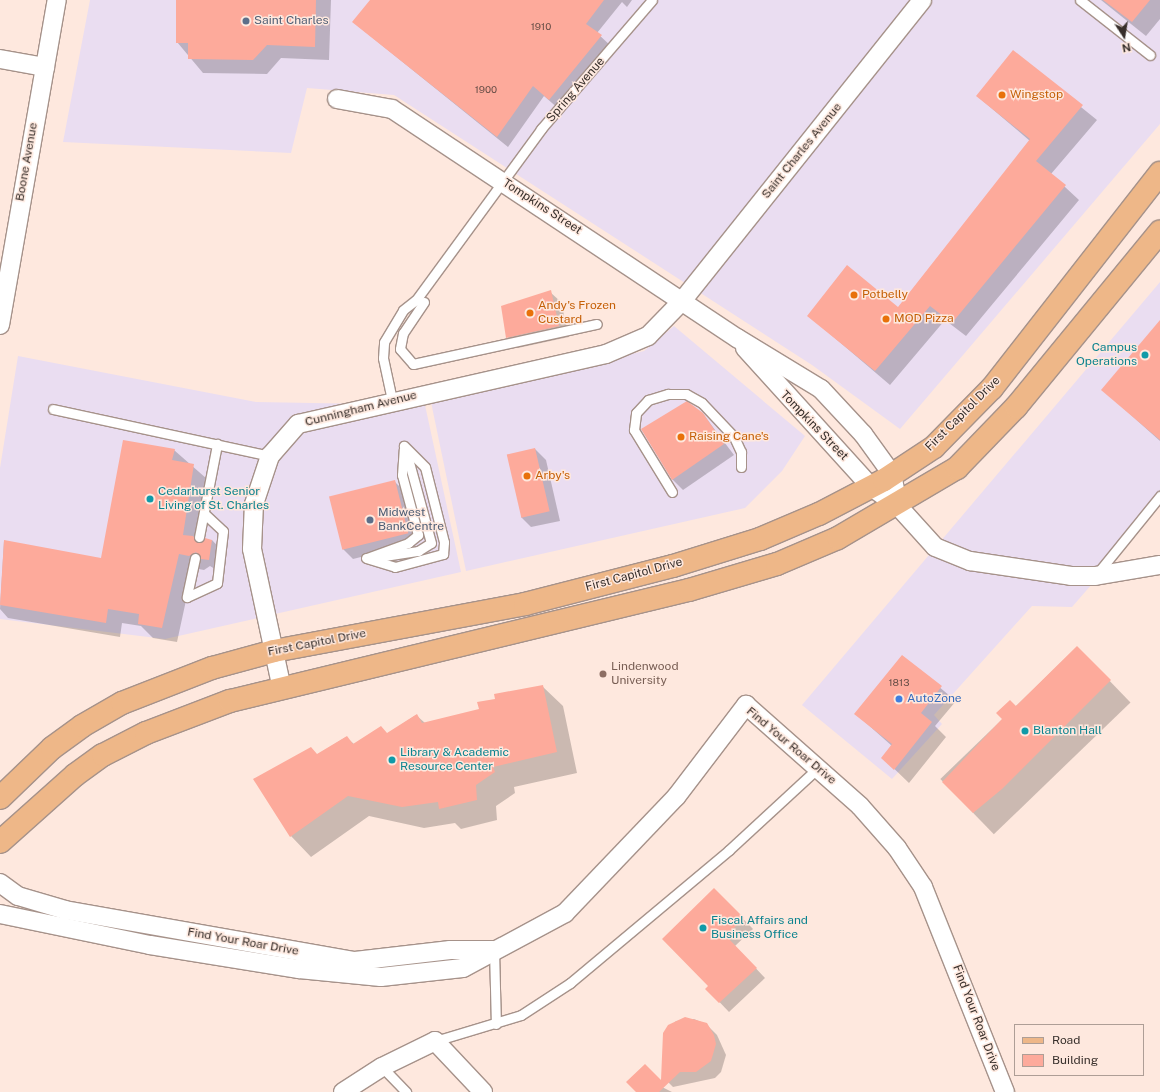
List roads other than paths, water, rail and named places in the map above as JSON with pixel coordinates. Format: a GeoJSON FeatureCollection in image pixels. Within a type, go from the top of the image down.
{"type":"FeatureCollection","features":[{"type":"Feature","properties":{"kind":"main road","name":"First Capitol Drive"},"geometry":{"type":"LineString","coordinates":[[0,798],[52,748],[122,704],[212,668],[274,651],[525,604],[673,566],[760,539],[871,486],[934,447],[992,388],[1160,173]]}},
{"type":"Feature","properties":{"kind":"main road"},"geometry":{"type":"LineString","coordinates":[[0,842],[75,775],[103,755],[146,733],[222,704],[689,590],[777,564],[838,538],[898,506],[957,468],[1016,407],[1160,232]]}},
{"type":"Feature","properties":{"kind":"street","name":"Boone Avenue"},"geometry":{"type":"LineString","coordinates":[[0,325],[2,298],[57,0]]}},
{"type":"Feature","properties":{"kind":"street","name":"Saint Charles Avenue"},"geometry":{"type":"LineString","coordinates":[[682,301],[922,0]]}},
{"type":"Feature","properties":{"kind":"street"},"geometry":{"type":"LineString","coordinates":[[0,59],[45,67]]}},
{"type":"Feature","properties":{"kind":"street","name":"Tompkins Street"},"geometry":{"type":"LineString","coordinates":[[337,99],[392,109],[737,338],[821,389],[863,434],[892,474],[898,506]]}},
{"type":"Feature","properties":{"kind":"street","name":"Cunningham Avenue"},"geometry":{"type":"LineString","coordinates":[[282,689],[252,549],[254,504],[270,456],[298,424],[392,400],[606,354],[648,336],[682,301]]}},
{"type":"Feature","properties":{"kind":"street","name":"Tompkins Street"},"geometry":{"type":"LineString","coordinates":[[737,338],[777,387],[871,486],[898,506],[935,547],[959,558],[1021,570],[1095,576],[1160,565]]}},
{"type":"Feature","properties":{"kind":"street","name":"Find Your Roar Drive"},"geometry":{"type":"LineString","coordinates":[[0,914],[150,945],[299,969],[381,977],[463,968],[565,912],[676,797],[746,705],[860,806],[897,848],[923,887],[1005,1092]]}},
{"type":"Feature","properties":{"kind":"street","name":"Find Your Roar Drive"},"geometry":{"type":"LineString","coordinates":[[0,883],[18,896],[65,910],[348,960],[494,950]]}},
{"type":"Feature","properties":{"kind":"street"},"geometry":{"type":"LineString","coordinates":[[343,1092],[382,1067],[436,1041],[483,1092]]}},
{"type":"Feature","properties":{"kind":"lane","name":"Spring Avenue"},"geometry":{"type":"LineString","coordinates":[[392,400],[383,358],[384,342],[403,310],[416,300],[504,183],[541,130],[652,0]]}},
{"type":"Feature","properties":{"kind":"lane"},"geometry":{"type":"LineString","coordinates":[[1080,0],[1150,55]]}},
{"type":"Feature","properties":{"kind":"lane"},"geometry":{"type":"LineString","coordinates":[[424,302],[403,333],[400,349],[414,364],[597,324]]}},
{"type":"Feature","properties":{"kind":"lane"},"geometry":{"type":"LineString","coordinates":[[672,492],[634,430],[636,413],[648,400],[668,394],[686,394],[702,403],[734,437],[741,452],[741,467]]}},
{"type":"Feature","properties":{"kind":"lane"},"geometry":{"type":"LineString","coordinates":[[53,410],[270,456]]}},
{"type":"Feature","properties":{"kind":"lane"},"geometry":{"type":"LineString","coordinates":[[199,536],[217,444]]}},
{"type":"Feature","properties":{"kind":"lane"},"geometry":{"type":"LineString","coordinates":[[366,558],[395,567],[443,554],[444,542],[425,467],[404,446]]}},
{"type":"Feature","properties":{"kind":"lane"},"geometry":{"type":"LineString","coordinates":[[366,558],[385,559],[418,551],[431,543],[414,471],[404,446]]}},
{"type":"Feature","properties":{"kind":"lane"},"geometry":{"type":"LineString","coordinates":[[366,558],[408,543],[418,535],[402,475],[404,446]]}},
{"type":"Feature","properties":{"kind":"lane"},"geometry":{"type":"LineString","coordinates":[[1095,576],[1160,496]]}},
{"type":"Feature","properties":{"kind":"lane"},"geometry":{"type":"LineString","coordinates":[[195,558],[187,597],[217,583],[223,531],[204,513]]}},
{"type":"Feature","properties":{"kind":"lane"},"geometry":{"type":"LineString","coordinates":[[436,1041],[496,1024],[521,1015],[587,970],[729,850],[818,768]]}},
{"type":"Feature","properties":{"kind":"lane"},"geometry":{"type":"LineString","coordinates":[[494,950],[496,1024]]}},
{"type":"Feature","properties":{"kind":"lane"},"geometry":{"type":"LineString","coordinates":[[382,1067],[406,1092]]}},
{"type":"Feature","properties":{"kind":"place","name":"Saint Charles"},"geometry":{"type":"Point","coordinates":[246,21]}},
{"type":"Feature","properties":{"kind":"place","name":"Wingstop"},"geometry":{"type":"Point","coordinates":[1002,95]}},
{"type":"Feature","properties":{"kind":"place","name":"Potbelly"},"geometry":{"type":"Point","coordinates":[854,295]}},
{"type":"Feature","properties":{"kind":"place","name":"Andy's Frozen Custard"},"geometry":{"type":"Point","coordinates":[530,313]}},
{"type":"Feature","properties":{"kind":"place","name":"MOD Pizza"},"geometry":{"type":"Point","coordinates":[886,319]}},
{"type":"Feature","properties":{"kind":"place","name":"Campus Operations"},"geometry":{"type":"Point","coordinates":[1145,355]}},
{"type":"Feature","properties":{"kind":"place","name":"Raising Cane's"},"geometry":{"type":"Point","coordinates":[681,437]}},
{"type":"Feature","properties":{"kind":"place","name":"Arby's"},"geometry":{"type":"Point","coordinates":[527,476]}},
{"type":"Feature","properties":{"kind":"place","name":"Cedarhurst Senior Living of St. Charles"},"geometry":{"type":"Point","coordinates":[150,499]}},
{"type":"Feature","properties":{"kind":"place","name":"Midwest BankCentre"},"geometry":{"type":"Point","coordinates":[370,520]}},
{"type":"Feature","properties":{"kind":"place","name":"Lindenwood University"},"geometry":{"type":"Point","coordinates":[603,674]}},
{"type":"Feature","properties":{"kind":"place","name":"AutoZone"},"geometry":{"type":"Point","coordinates":[899,699]}},
{"type":"Feature","properties":{"kind":"place","name":"Blanton Hall"},"geometry":{"type":"Point","coordinates":[1025,731]}},
{"type":"Feature","properties":{"kind":"place","name":"Library & Academic Resource Center"},"geometry":{"type":"Point","coordinates":[392,760]}},
{"type":"Feature","properties":{"kind":"place","name":"Fiscal Affairs and Business Office"},"geometry":{"type":"Point","coordinates":[703,928]}}]}
